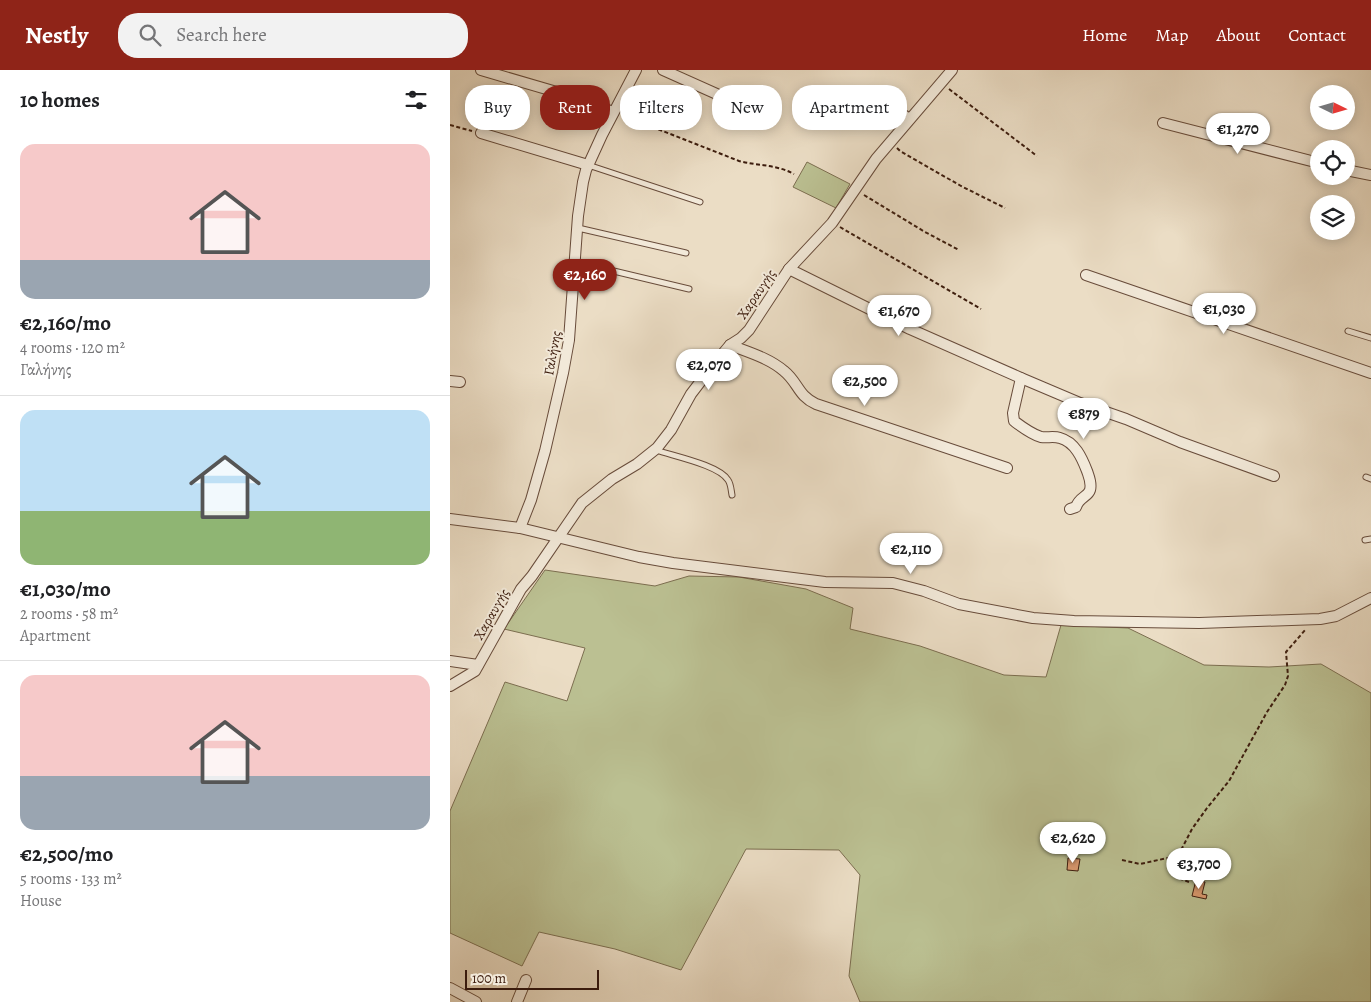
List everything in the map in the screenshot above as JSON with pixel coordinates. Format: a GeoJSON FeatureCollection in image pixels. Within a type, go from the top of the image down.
{"type":"FeatureCollection","features":[{"type":"Feature","properties":{"kind":"street"},"geometry":{"type":"LineString","coordinates":[[481,70],[544,88],[613,112]]}},
{"type":"Feature","properties":{"kind":"street","name":"Γαλήνης"},"geometry":{"type":"LineString","coordinates":[[520,528],[531,500],[545,451],[563,373],[569,340],[583,182],[588,165],[613,112],[636,70]]}},
{"type":"Feature","properties":{"kind":"street"},"geometry":{"type":"LineString","coordinates":[[663,70],[712,92]]}},
{"type":"Feature","properties":{"kind":"street","name":"Χαραυγής"},"geometry":{"type":"LineString","coordinates":[[450,686],[475,671],[521,589],[582,503],[612,479],[637,464],[655,450],[671,430],[691,394],[714,364],[730,345],[749,330],[789,269],[832,222],[888,146],[952,70]]}},
{"type":"Feature","properties":{"kind":"street"},"geometry":{"type":"LineString","coordinates":[[1163,123],[1310,161]]}},
{"type":"Feature","properties":{"kind":"street"},"geometry":{"type":"LineString","coordinates":[[481,133],[588,165]]}},
{"type":"Feature","properties":{"kind":"street"},"geometry":{"type":"LineString","coordinates":[[1355,172],[1371,175]]}},
{"type":"Feature","properties":{"kind":"street"},"geometry":{"type":"LineString","coordinates":[[789,269],[910,328],[1021,378],[1080,403],[1126,418],[1180,442],[1274,476]]}},
{"type":"Feature","properties":{"kind":"street"},"geometry":{"type":"LineString","coordinates":[[1086,275],[1371,373]]}},
{"type":"Feature","properties":{"kind":"street"},"geometry":{"type":"LineString","coordinates":[[730,345],[778,366],[786,372],[803,396],[816,404],[1007,468]]}},
{"type":"Feature","properties":{"kind":"street"},"geometry":{"type":"LineString","coordinates":[[1021,378],[1013,413],[1014,421],[1039,436],[1061,438],[1083,460],[1091,482],[1090,489],[1087,494],[1078,500],[1076,507],[1070,509]]}},
{"type":"Feature","properties":{"kind":"street"},"geometry":{"type":"LineString","coordinates":[[450,519],[520,528],[609,550],[673,563],[825,582],[893,583],[924,591],[959,604],[1034,618],[1074,621],[1198,623],[1320,619],[1336,616],[1371,598]]}},
{"type":"Feature","properties":{"kind":"street"},"geometry":{"type":"LineString","coordinates":[[450,661],[478,665]]}},
{"type":"Feature","properties":{"kind":"street"},"geometry":{"type":"LineString","coordinates":[[516,1002],[526,980]]}},
{"type":"Feature","properties":{"kind":"street"},"geometry":{"type":"LineString","coordinates":[[450,988],[476,1002]]}},
{"type":"Feature","properties":{"kind":"lane"},"geometry":{"type":"LineString","coordinates":[[907,114],[912,117]]}},
{"type":"Feature","properties":{"kind":"lane"},"geometry":{"type":"LineString","coordinates":[[588,165],[700,202]]}},
{"type":"Feature","properties":{"kind":"lane"},"geometry":{"type":"LineString","coordinates":[[578,228],[686,253]]}},
{"type":"Feature","properties":{"kind":"lane"},"geometry":{"type":"LineString","coordinates":[[576,262],[689,289]]}},
{"type":"Feature","properties":{"kind":"lane"},"geometry":{"type":"LineString","coordinates":[[1348,331],[1371,338]]}},
{"type":"Feature","properties":{"kind":"lane"},"geometry":{"type":"LineString","coordinates":[[655,450],[709,467],[721,473],[728,478],[732,495]]}},
{"type":"Feature","properties":{"kind":"path"},"geometry":{"type":"LineString","coordinates":[[941,83],[1037,156]]}},
{"type":"Feature","properties":{"kind":"path"},"geometry":{"type":"LineString","coordinates":[[613,112],[739,161],[773,166],[794,174]]}},
{"type":"Feature","properties":{"kind":"path"},"geometry":{"type":"LineString","coordinates":[[450,125],[481,133]]}},
{"type":"Feature","properties":{"kind":"path"},"geometry":{"type":"LineString","coordinates":[[888,146],[895,147],[900,152],[936,172],[1005,208]]}},
{"type":"Feature","properties":{"kind":"path"},"geometry":{"type":"LineString","coordinates":[[855,189],[925,232],[959,250]]}},
{"type":"Feature","properties":{"kind":"path"},"geometry":{"type":"LineString","coordinates":[[832,222],[982,308]]}},
{"type":"Feature","properties":{"kind":"path"},"geometry":{"type":"LineString","coordinates":[[1189,882],[1181,879],[1176,860],[1192,830],[1229,781],[1267,712],[1285,685],[1288,676],[1286,652],[1306,630],[1320,619]]}},
{"type":"Feature","properties":{"kind":"path"},"geometry":{"type":"LineString","coordinates":[[1122,860],[1140,864],[1179,854]]}},
{"type":"Feature","properties":{"kind":"green space"},"geometry":{"type":"Polygon","coordinates":[[[807,162],[850,184],[836,208],[793,187],[807,162]]]}},
{"type":"Feature","properties":{"kind":"green space"},"geometry":{"type":"Polygon","coordinates":[[[545,570],[655,586],[689,576],[739,577],[806,589],[853,608],[850,629],[920,646],[1004,675],[1046,677],[1061,625],[1128,628],[1204,665],[1269,667],[1321,664],[1371,693],[1371,1002],[860,1002],[849,976],[860,875],[839,850],[746,849],[681,970],[615,949],[539,932],[522,966],[450,933],[450,811],[505,682],[567,701],[585,648],[504,629],[545,570]]]}},
{"type":"Feature","properties":{"kind":"building"},"geometry":{"type":"Polygon","coordinates":[[[1068,858],[1080,859],[1078,871],[1067,870],[1068,858]]]}},
{"type":"Feature","properties":{"kind":"building"},"geometry":{"type":"Polygon","coordinates":[[[1196,880],[1205,882],[1202,894],[1207,895],[1206,899],[1192,896],[1196,880]]]}}]}
